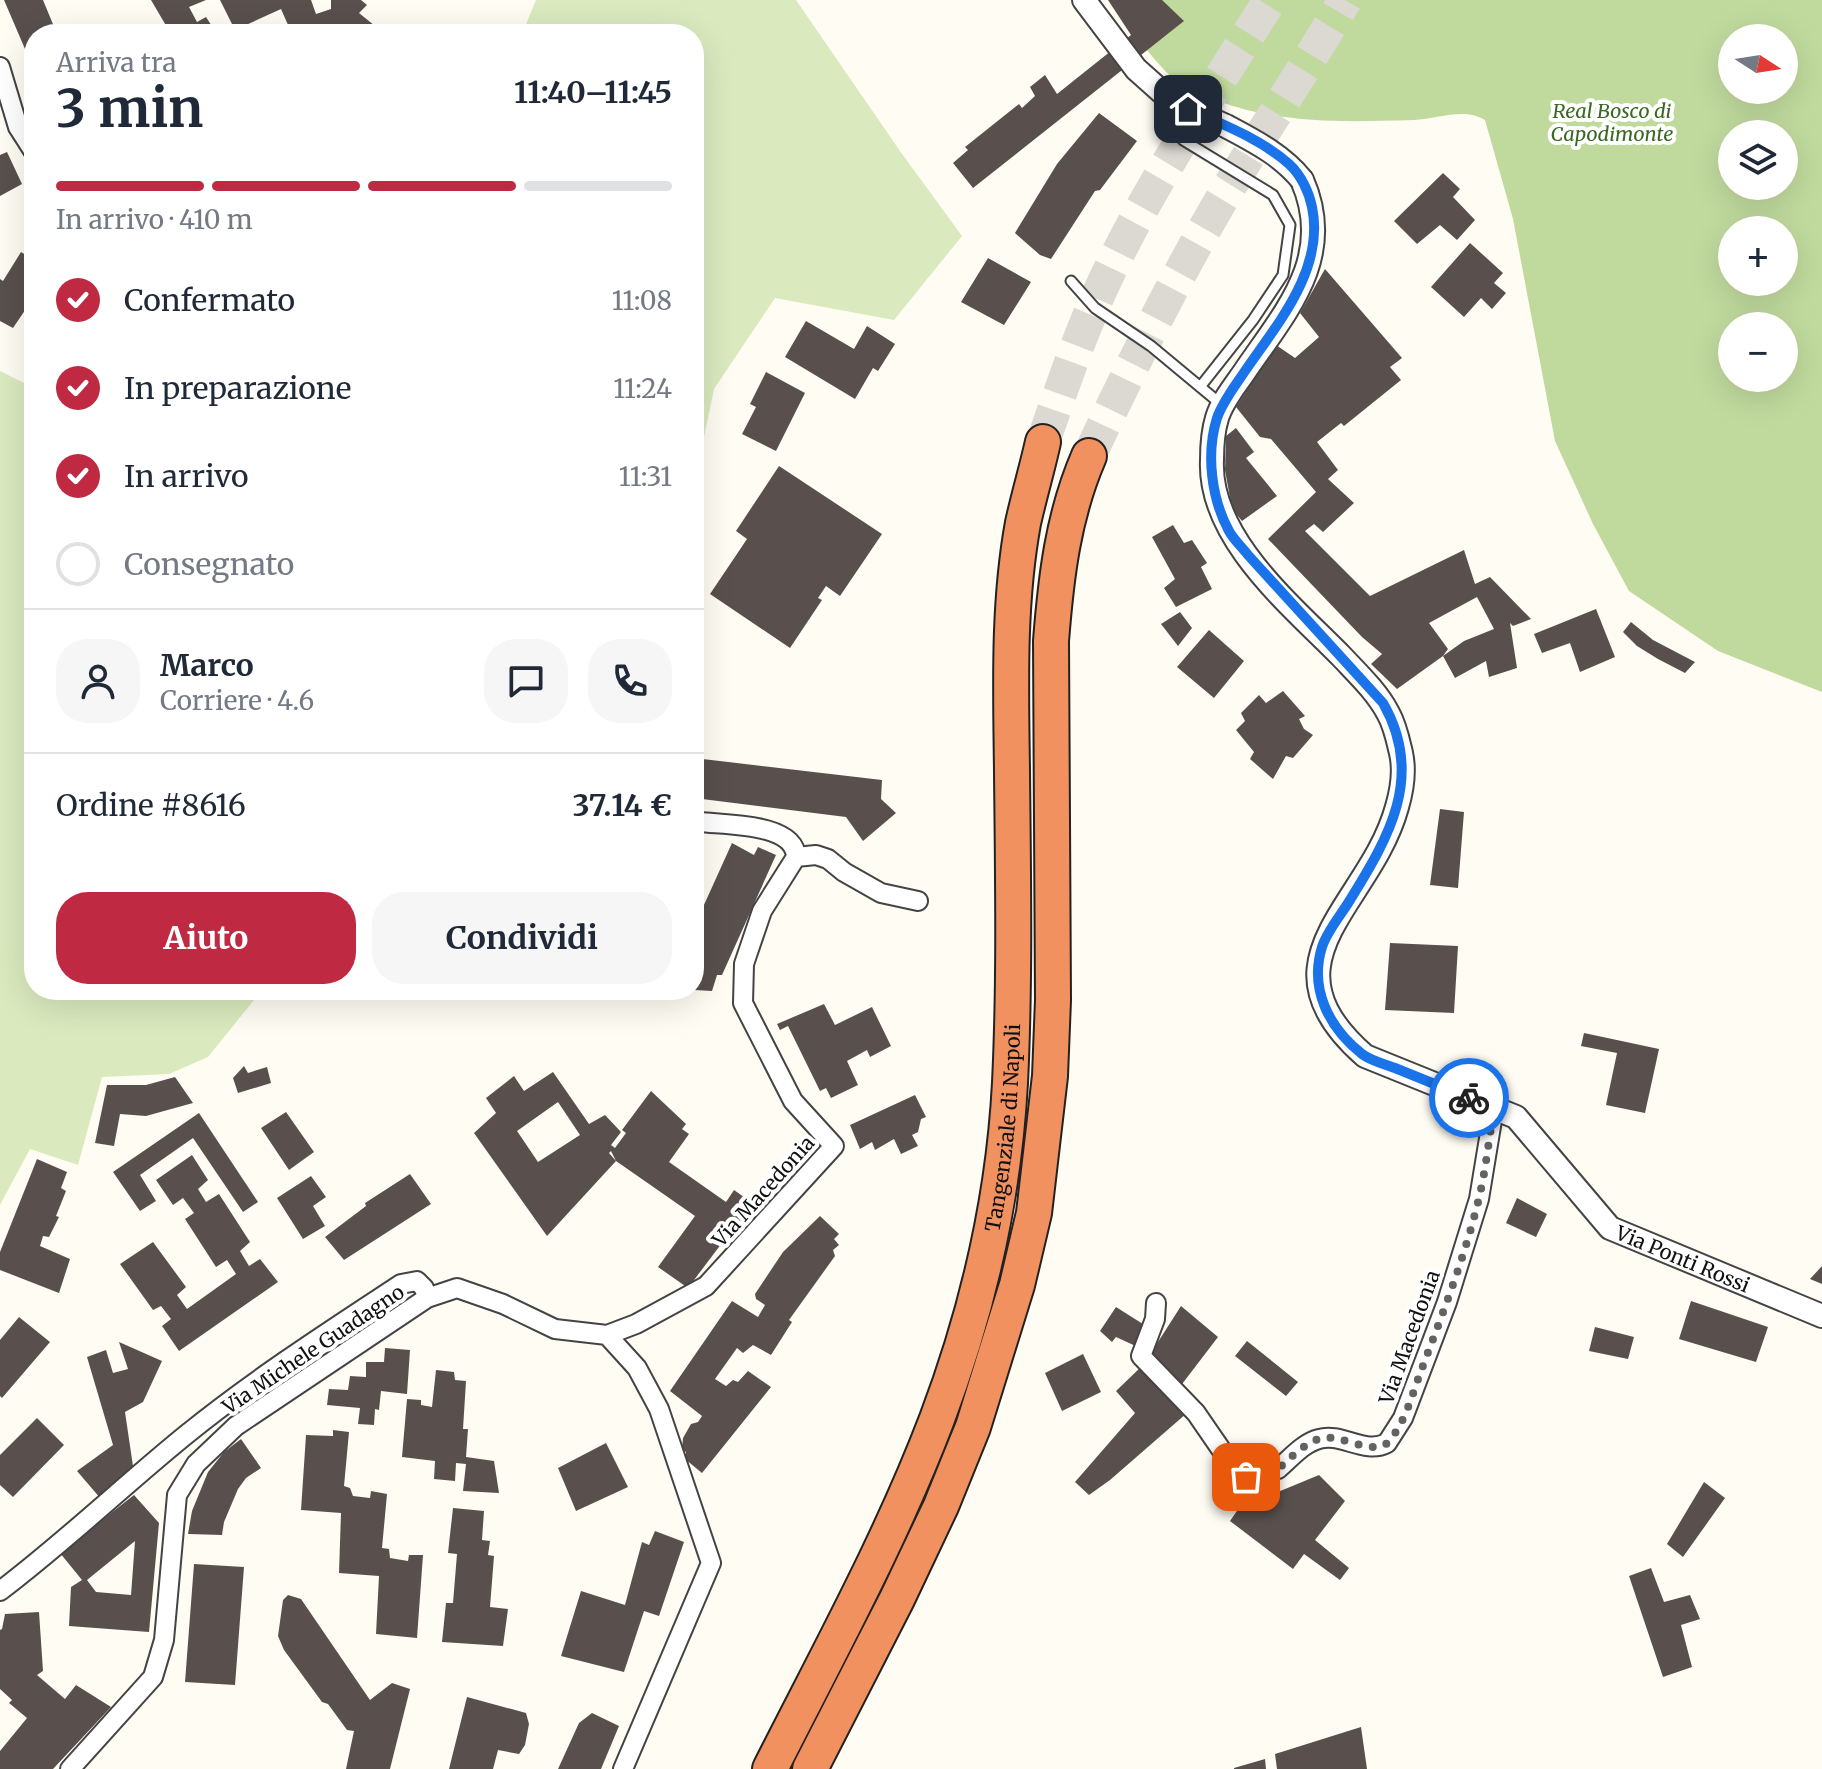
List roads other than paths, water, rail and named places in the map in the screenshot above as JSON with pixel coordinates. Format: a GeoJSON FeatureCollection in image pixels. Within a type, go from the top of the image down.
{"type":"FeatureCollection","features":[{"type":"Feature","properties":{"kind":"highway","name":"Tangenziale di Napoli"},"geometry":{"type":"LineString","coordinates":[[770,1769],[906,1493],[937,1420],[980,1283],[993,1218],[1010,1083],[1010,685],[1013,615],[1023,524],[1043,442]]}},
{"type":"Feature","properties":{"kind":"highway","name":"Tangenziale di Napoli"},"geometry":{"type":"LineString","coordinates":[[810,1769],[941,1506],[973,1427],[1017,1285],[1034,1213],[1050,1076],[1052,1015],[1051,641],[1066,520],[1089,456]]}},
{"type":"Feature","properties":{"kind":"street","name":"Via Ponti Rossi"},"geometry":{"type":"LineString","coordinates":[[1084,0],[1136,69],[1173,102],[1262,145],[1290,165],[1311,199],[1315,219],[1304,278],[1288,309],[1223,406],[1217,419],[1211,463],[1215,491],[1229,531],[1266,578],[1383,703],[1402,757],[1400,797],[1384,842],[1322,945],[1319,992],[1331,1020],[1346,1040],[1365,1056],[1516,1117],[1610,1228],[1822,1316]]}},
{"type":"Feature","properties":{"kind":"street"},"geometry":{"type":"LineString","coordinates":[[0,67],[24,139]]}},
{"type":"Feature","properties":{"kind":"street"},"geometry":{"type":"LineString","coordinates":[[704,822],[766,830],[788,838],[796,847],[796,857],[816,855],[828,859],[881,893],[918,901]]}},
{"type":"Feature","properties":{"kind":"street","name":"Via Macedonia"},"geometry":{"type":"LineString","coordinates":[[427,1298],[457,1288],[503,1304],[555,1329],[607,1335],[636,1324],[706,1286],[834,1146],[793,1101],[743,1003],[744,964],[762,911],[796,857]]}},
{"type":"Feature","properties":{"kind":"street","name":"Via Macedonia"},"geometry":{"type":"LineString","coordinates":[[1156,1303],[1152,1328],[1141,1356],[1196,1413],[1240,1477],[1246,1477],[1271,1463],[1278,1469],[1319,1439],[1328,1437],[1371,1447],[1387,1443],[1403,1418],[1447,1302],[1479,1199],[1494,1108]]}},
{"type":"Feature","properties":{"kind":"street"},"geometry":{"type":"LineString","coordinates":[[0,1591],[185,1435],[276,1367],[401,1284],[417,1281],[424,1288],[427,1298]]}},
{"type":"Feature","properties":{"kind":"street","name":"Via Michele Guadagno"},"geometry":{"type":"LineString","coordinates":[[70,1769],[153,1677],[164,1640],[177,1495],[196,1464],[236,1426],[427,1298]]}},
{"type":"Feature","properties":{"kind":"street"},"geometry":{"type":"LineString","coordinates":[[607,1335],[637,1368],[659,1409],[711,1563],[623,1769]]}},
{"type":"Feature","properties":{"kind":"lane"},"geometry":{"type":"LineString","coordinates":[[1183,140],[1273,195],[1290,225],[1283,275],[1253,320],[1200,387]]}},
{"type":"Feature","properties":{"kind":"lane"},"geometry":{"type":"LineString","coordinates":[[1071,281],[1095,308],[1151,346],[1223,406]]}},
{"type":"Feature","properties":{"kind":"tunnel"},"geometry":{"type":"LineString","coordinates":[[1043,442],[1088,318],[1124,242],[1184,137],[1270,0]]}},
{"type":"Feature","properties":{"kind":"tunnel"},"geometry":{"type":"LineString","coordinates":[[1089,456],[1202,233],[1345,0]]}},
{"type":"Feature","properties":{"kind":"park label","name":"Real Bosco di Capodimonte"},"geometry":{"type":"Point","coordinates":[1612,122]}}]}
